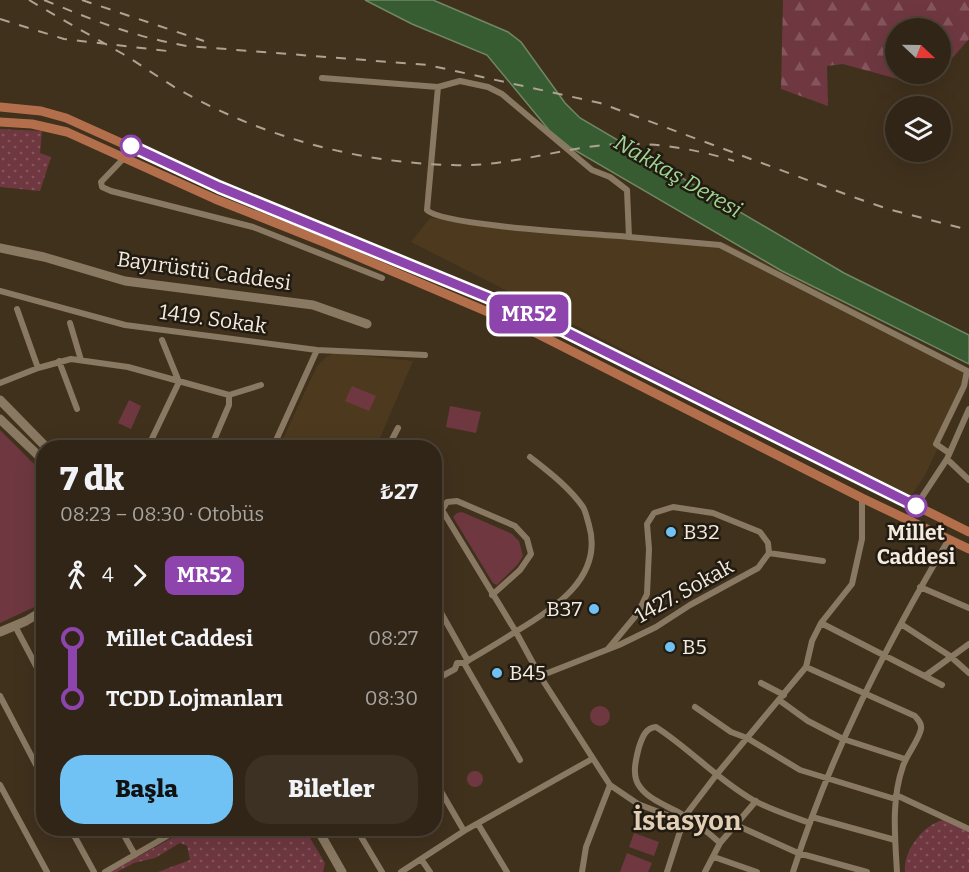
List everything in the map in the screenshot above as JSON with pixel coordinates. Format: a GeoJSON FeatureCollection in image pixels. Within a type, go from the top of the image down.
{"type":"FeatureCollection","features":[{"type":"Feature","properties":{"kind":"main road"},"geometry":{"type":"LineString","coordinates":[[0,107],[41,111],[66,118],[219,187],[538,318],[969,532]]}},
{"type":"Feature","properties":{"kind":"main road"},"geometry":{"type":"LineString","coordinates":[[0,122],[59,129],[215,199],[346,251],[528,330],[862,498],[969,549]]}},
{"type":"Feature","properties":{"kind":"main road"},"geometry":{"type":"LineString","coordinates":[[125,157],[131,146]]}},
{"type":"Feature","properties":{"kind":"main road"},"geometry":{"type":"LineString","coordinates":[[948,539],[956,525]]}},
{"type":"Feature","properties":{"kind":"street"},"geometry":{"type":"LineString","coordinates":[[322,78],[438,87],[460,81],[488,87],[502,94],[592,170],[610,177],[627,190],[629,237]]}},
{"type":"Feature","properties":{"kind":"street"},"geometry":{"type":"LineString","coordinates":[[438,87],[428,213],[477,224],[720,245],[967,371],[963,386],[936,444],[969,480]]}},
{"type":"Feature","properties":{"kind":"street"},"geometry":{"type":"LineString","coordinates":[[125,157],[101,182],[102,187],[111,192],[253,227],[382,278]]}},
{"type":"Feature","properties":{"kind":"street","name":"Bayırüstü Caddesi"},"geometry":{"type":"LineString","coordinates":[[0,248],[44,257],[126,281],[313,305],[367,324]]}},
{"type":"Feature","properties":{"kind":"street","name":"1419. Sokak"},"geometry":{"type":"LineString","coordinates":[[0,291],[125,324],[317,350],[425,355]]}},
{"type":"Feature","properties":{"kind":"street"},"geometry":{"type":"LineString","coordinates":[[17,309],[38,368]]}},
{"type":"Feature","properties":{"kind":"street"},"geometry":{"type":"LineString","coordinates":[[70,323],[81,360]]}},
{"type":"Feature","properties":{"kind":"street"},"geometry":{"type":"LineString","coordinates":[[151,440],[179,382],[162,340]]}},
{"type":"Feature","properties":{"kind":"street"},"geometry":{"type":"LineString","coordinates":[[276,440],[317,350]]}},
{"type":"Feature","properties":{"kind":"street"},"geometry":{"type":"LineString","coordinates":[[0,383],[38,368],[71,359],[128,368],[229,395],[261,385]]}},
{"type":"Feature","properties":{"kind":"street"},"geometry":{"type":"LineString","coordinates":[[59,361],[76,409]]}},
{"type":"Feature","properties":{"kind":"street"},"geometry":{"type":"LineString","coordinates":[[214,440],[229,405],[229,395]]}},
{"type":"Feature","properties":{"kind":"street"},"geometry":{"type":"LineString","coordinates":[[1,401],[39,440]]}},
{"type":"Feature","properties":{"kind":"street"},"geometry":{"type":"LineString","coordinates":[[916,506],[948,456],[969,410]]}},
{"type":"Feature","properties":{"kind":"street"},"geometry":{"type":"LineString","coordinates":[[0,413],[9,418],[36,444]]}},
{"type":"Feature","properties":{"kind":"street"},"geometry":{"type":"LineString","coordinates":[[0,419],[36,454]]}},
{"type":"Feature","properties":{"kind":"street"},"geometry":{"type":"LineString","coordinates":[[392,440],[398,428]]}},
{"type":"Feature","properties":{"kind":"street"},"geometry":{"type":"LineString","coordinates":[[442,676],[455,669],[461,670],[466,662],[516,632],[566,597],[580,580],[590,560],[593,538],[585,509],[567,487],[530,457]]}},
{"type":"Feature","properties":{"kind":"street"},"geometry":{"type":"LineString","coordinates":[[667,872],[685,816],[806,667],[812,641],[821,623],[852,584],[862,539],[862,498]]}},
{"type":"Feature","properties":{"kind":"street"},"geometry":{"type":"LineString","coordinates":[[492,595],[527,562],[531,554],[527,539],[515,526],[457,501],[447,502],[442,510],[492,595],[516,632],[540,676],[610,785],[638,804],[677,819]]}},
{"type":"Feature","properties":{"kind":"street","name":"1427. Sokak"},"geometry":{"type":"LineString","coordinates":[[540,676],[608,649],[656,627],[690,605],[758,568],[769,553],[768,543],[760,532],[713,513],[673,507],[654,513],[646,524],[649,549],[647,593],[638,613],[608,649]]}},
{"type":"Feature","properties":{"kind":"street"},"geometry":{"type":"LineString","coordinates":[[793,872],[826,778],[843,739],[884,655],[948,539]]}},
{"type":"Feature","properties":{"kind":"street"},"geometry":{"type":"LineString","coordinates":[[769,553],[823,561]]}},
{"type":"Feature","properties":{"kind":"street"},"geometry":{"type":"LineString","coordinates":[[921,587],[969,608]]}},
{"type":"Feature","properties":{"kind":"street"},"geometry":{"type":"LineString","coordinates":[[0,632],[36,614]]}},
{"type":"Feature","properties":{"kind":"street"},"geometry":{"type":"LineString","coordinates":[[442,616],[520,760]]}},
{"type":"Feature","properties":{"kind":"street"},"geometry":{"type":"LineString","coordinates":[[821,623],[942,685]]}},
{"type":"Feature","properties":{"kind":"street"},"geometry":{"type":"LineString","coordinates":[[901,624],[950,656],[969,673]]}},
{"type":"Feature","properties":{"kind":"street"},"geometry":{"type":"LineString","coordinates":[[15,626],[36,666]]}},
{"type":"Feature","properties":{"kind":"street"},"geometry":{"type":"LineString","coordinates":[[925,676],[969,644]]}},
{"type":"Feature","properties":{"kind":"street"},"geometry":{"type":"LineString","coordinates":[[806,667],[915,716],[920,723],[921,729],[905,759],[895,797],[897,872]]}},
{"type":"Feature","properties":{"kind":"street"},"geometry":{"type":"LineString","coordinates":[[761,683],[808,721],[843,739],[905,759]]}},
{"type":"Feature","properties":{"kind":"street"},"geometry":{"type":"LineString","coordinates":[[0,696],[36,765]]}},
{"type":"Feature","properties":{"kind":"street"},"geometry":{"type":"LineString","coordinates":[[695,707],[731,732],[747,738],[800,770],[895,797],[969,829]]}},
{"type":"Feature","properties":{"kind":"street"},"geometry":{"type":"LineString","coordinates":[[720,843],[685,816],[639,787],[635,774],[636,758],[643,736],[650,728],[656,727],[675,739],[717,774],[756,801],[811,820],[896,840]]}},
{"type":"Feature","properties":{"kind":"street"},"geometry":{"type":"LineString","coordinates":[[401,872],[465,831],[592,759]]}},
{"type":"Feature","properties":{"kind":"street"},"geometry":{"type":"LineString","coordinates":[[0,785],[47,872]]}},
{"type":"Feature","properties":{"kind":"street"},"geometry":{"type":"LineString","coordinates":[[582,872],[586,847],[610,785]]}},
{"type":"Feature","properties":{"kind":"street"},"geometry":{"type":"LineString","coordinates":[[442,793],[465,831]]}},
{"type":"Feature","properties":{"kind":"street"},"geometry":{"type":"LineString","coordinates":[[705,872],[720,843],[756,801]]}},
{"type":"Feature","properties":{"kind":"street"},"geometry":{"type":"LineString","coordinates":[[478,824],[507,872]]}},
{"type":"Feature","properties":{"kind":"street"},"geometry":{"type":"LineString","coordinates":[[736,825],[798,853],[867,872]]}},
{"type":"Feature","properties":{"kind":"street"},"geometry":{"type":"LineString","coordinates":[[74,836],[94,872]]}},
{"type":"Feature","properties":{"kind":"street"},"geometry":{"type":"LineString","coordinates":[[124,836],[135,855]]}},
{"type":"Feature","properties":{"kind":"street"},"geometry":{"type":"LineString","coordinates":[[105,872],[135,855],[160,836]]}},
{"type":"Feature","properties":{"kind":"street"},"geometry":{"type":"LineString","coordinates":[[321,836],[342,872]]}},
{"type":"Feature","properties":{"kind":"street"},"geometry":{"type":"LineString","coordinates":[[361,836],[382,872]]}},
{"type":"Feature","properties":{"kind":"street"},"geometry":{"type":"LineString","coordinates":[[714,857],[757,872]]}},
{"type":"Feature","properties":{"kind":"street"},"geometry":{"type":"LineString","coordinates":[[421,859],[430,872]]}},
{"type":"Feature","properties":{"kind":"street"},"geometry":{"type":"LineString","coordinates":[[333,872],[336,862]]}},
{"type":"Feature","properties":{"kind":"shaded area"},"geometry":{"type":"Polygon","coordinates":[[[430,218],[726,243],[969,368],[969,384],[924,477],[911,496],[411,242],[430,218]]]}},
{"type":"Feature","properties":{"kind":"shaded area"},"geometry":{"type":"Polygon","coordinates":[[[335,353],[413,361],[379,440],[282,440],[317,366],[326,357],[335,353]]]}},
{"type":"Feature","properties":{"kind":"green space"},"geometry":{"type":"Polygon","coordinates":[[[783,0],[969,0],[969,39],[951,60],[951,18],[885,18],[885,76],[843,64],[827,66],[828,106],[781,89],[783,0]]]}},
{"type":"Feature","properties":{"kind":"green space"},"geometry":{"type":"Polygon","coordinates":[[[0,129],[42,131],[40,153],[51,157],[40,191],[0,187],[0,129]]]}},
{"type":"Feature","properties":{"kind":"green space"},"geometry":{"type":"Polygon","coordinates":[[[352,386],[376,396],[369,411],[345,401],[352,386]]]}},
{"type":"Feature","properties":{"kind":"green space"},"geometry":{"type":"Polygon","coordinates":[[[129,400],[141,406],[131,429],[118,423],[129,400]]]}},
{"type":"Feature","properties":{"kind":"green space"},"geometry":{"type":"Polygon","coordinates":[[[450,406],[481,412],[476,433],[446,427],[450,406]]]}},
{"type":"Feature","properties":{"kind":"green space"},"geometry":{"type":"Polygon","coordinates":[[[0,430],[36,466],[36,606],[0,623],[0,430]]]}},
{"type":"Feature","properties":{"kind":"green space"},"geometry":{"type":"Polygon","coordinates":[[[462,512],[512,534],[519,541],[523,556],[497,585],[493,583],[453,517],[462,512]]]}},
{"type":"Feature","properties":{"kind":"green space"},"geometry":{"type":"Polygon","coordinates":[[[600,706],[607,709],[610,716],[607,723],[600,726],[593,723],[590,716],[593,709],[600,706]]]}},
{"type":"Feature","properties":{"kind":"green space"},"geometry":{"type":"Polygon","coordinates":[[[475,771],[481,773],[483,779],[481,785],[475,787],[469,785],[467,779],[469,773],[475,771]]]}},
{"type":"Feature","properties":{"kind":"green space"},"geometry":{"type":"Polygon","coordinates":[[[943,820],[969,829],[969,872],[905,872],[907,856],[916,840],[928,827],[943,820]]]}},
{"type":"Feature","properties":{"kind":"green space"},"geometry":{"type":"Polygon","coordinates":[[[634,833],[659,842],[654,856],[629,847],[634,833]]]}},
{"type":"Feature","properties":{"kind":"green space"},"geometry":{"type":"Polygon","coordinates":[[[175,836],[309,836],[325,863],[323,872],[158,872],[190,860],[187,846],[180,843],[155,858],[134,863],[117,872],[110,872],[175,836]]]}},
{"type":"Feature","properties":{"kind":"green space"},"geometry":{"type":"Polygon","coordinates":[[[627,853],[652,863],[648,872],[620,872],[627,853]]]}},
{"type":"Feature","properties":{"kind":"water","name":"Nakkaş Deresi"},"geometry":{"type":"Polygon","coordinates":[[[365,0],[433,0],[508,32],[521,42],[565,103],[580,118],[844,273],[969,335],[969,364],[782,271],[571,148],[549,130],[487,55],[412,24],[365,0]]]}},
{"type":"Feature","properties":{"kind":"railway"},"geometry":{"type":"LineString","coordinates":[[29,0],[208,105],[275,133],[345,152],[417,163],[471,165],[596,146],[648,144],[700,152],[734,161]]}},
{"type":"Feature","properties":{"kind":"railway"},"geometry":{"type":"LineString","coordinates":[[44,0],[131,33],[187,46],[428,65],[600,103],[856,198],[888,209],[969,230]]}},
{"type":"Feature","properties":{"kind":"railway"},"geometry":{"type":"LineString","coordinates":[[82,0],[204,41]]}},
{"type":"Feature","properties":{"kind":"railway"},"geometry":{"type":"LineString","coordinates":[[0,19],[64,39],[176,52]]}},
{"type":"Feature","properties":{"kind":"bus line","name":"MR52"},"geometry":{"type":"LineString","coordinates":[[131,146],[219,187],[538,318],[916,506]]}},
{"type":"Feature","properties":{"kind":"place","name":"Millet Caddesi"},"geometry":{"type":"Point","coordinates":[916,506]}},
{"type":"Feature","properties":{"kind":"place","name":"B32"},"geometry":{"type":"Point","coordinates":[671,532]}},
{"type":"Feature","properties":{"kind":"place","name":"B37"},"geometry":{"type":"Point","coordinates":[594,609]}},
{"type":"Feature","properties":{"kind":"place","name":"B5"},"geometry":{"type":"Point","coordinates":[670,647]}},
{"type":"Feature","properties":{"kind":"place","name":"B45"},"geometry":{"type":"Point","coordinates":[497,673]}},
{"type":"Feature","properties":{"kind":"district","name":"İstasyon"},"geometry":{"type":"Point","coordinates":[687,821]}}]}
